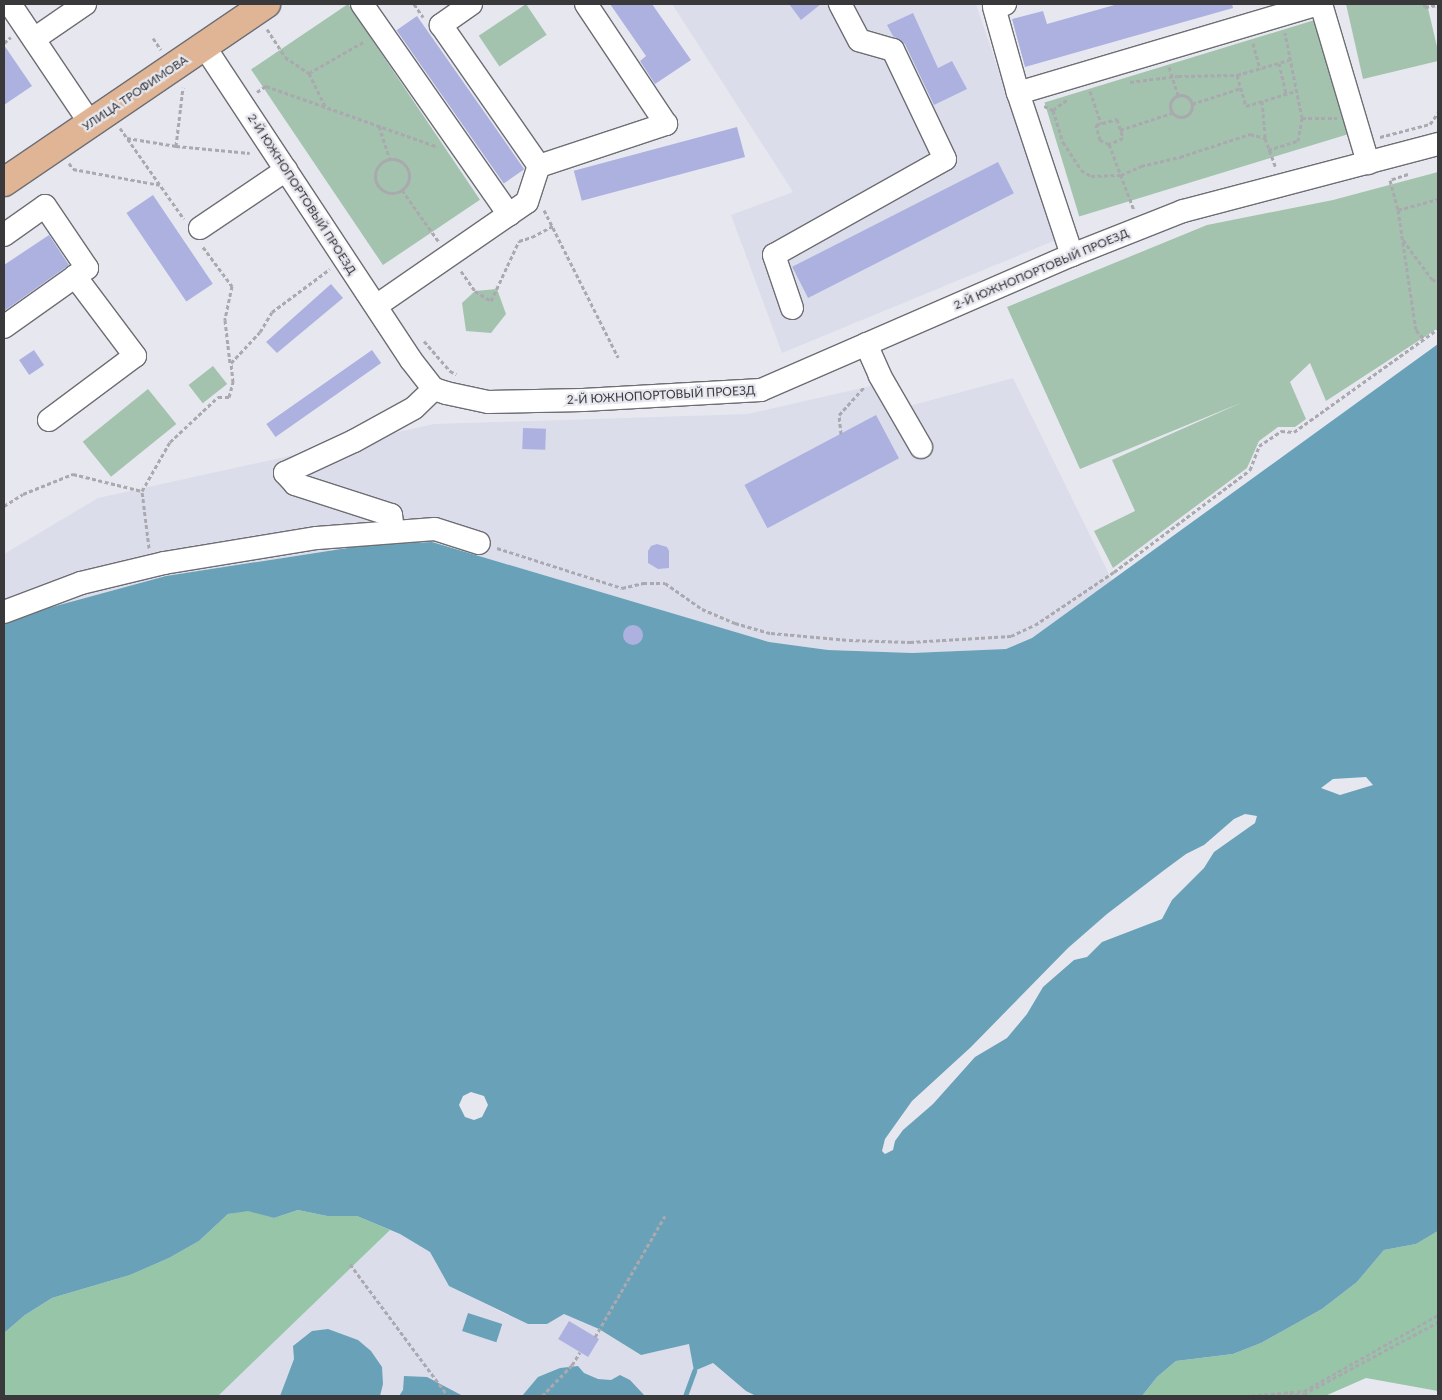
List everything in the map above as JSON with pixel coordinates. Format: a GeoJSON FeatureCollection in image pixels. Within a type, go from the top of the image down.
{"type":"FeatureCollection","features":[{"type":"Feature","properties":{"kind":"main road","name":"УЛИЦА ТРОФИМОВА"},"geometry":{"type":"LineString","coordinates":[[4,182],[204,46],[266,15]]}},
{"type":"Feature","properties":{"kind":"street"},"geometry":{"type":"LineString","coordinates":[[10,4],[90,123]]}},
{"type":"Feature","properties":{"kind":"street"},"geometry":{"type":"LineString","coordinates":[[34,39],[85,4]]}},
{"type":"Feature","properties":{"kind":"street"},"geometry":{"type":"LineString","coordinates":[[362,4],[509,215]]}},
{"type":"Feature","properties":{"kind":"street"},"geometry":{"type":"LineString","coordinates":[[471,4],[441,25],[540,166]]}},
{"type":"Feature","properties":{"kind":"street"},"geometry":{"type":"LineString","coordinates":[[540,166],[666,124],[586,4]]}},
{"type":"Feature","properties":{"kind":"street"},"geometry":{"type":"LineString","coordinates":[[792,308],[774,254],[945,159],[893,50],[859,40],[840,4]]}},
{"type":"Feature","properties":{"kind":"street"},"geometry":{"type":"LineString","coordinates":[[1005,4],[994,7],[1018,93],[1072,255]]}},
{"type":"Feature","properties":{"kind":"street"},"geometry":{"type":"LineString","coordinates":[[1018,93],[1320,4],[1365,152]]}},
{"type":"Feature","properties":{"kind":"street","name":"2-Й ЮЖНОПОРТОВЫЙ ПРОЕЗД"},"geometry":{"type":"LineString","coordinates":[[204,46],[411,360],[434,389],[446,394],[488,402],[583,400],[761,390],[1072,255],[1183,212],[1365,152],[1438,144]]}},
{"type":"Feature","properties":{"kind":"street"},"geometry":{"type":"LineString","coordinates":[[376,306],[527,202],[540,166]]}},
{"type":"Feature","properties":{"kind":"street"},"geometry":{"type":"LineString","coordinates":[[195,231],[286,170]]}},
{"type":"Feature","properties":{"kind":"street"},"geometry":{"type":"LineString","coordinates":[[4,235],[45,206],[86,268],[4,327]]}},
{"type":"Feature","properties":{"kind":"street"},"geometry":{"type":"LineString","coordinates":[[49,420],[135,356],[75,276]]}},
{"type":"Feature","properties":{"kind":"street"},"geometry":{"type":"LineString","coordinates":[[866,344],[878,370],[922,447]]}},
{"type":"Feature","properties":{"kind":"street"},"geometry":{"type":"LineString","coordinates":[[393,531],[391,515],[295,484],[285,473],[354,441],[414,408],[434,389]]}},
{"type":"Feature","properties":{"kind":"street"},"geometry":{"type":"LineString","coordinates":[[4,612],[81,583],[152,566],[317,538],[393,531],[435,530],[479,542]]}},
{"type":"Feature","properties":{"kind":"path"},"geometry":{"type":"LineString","coordinates":[[414,4],[418,11]]}},
{"type":"Feature","properties":{"kind":"path"},"geometry":{"type":"LineString","coordinates":[[1424,4],[1425,8],[1438,5]]}},
{"type":"Feature","properties":{"kind":"path"},"geometry":{"type":"LineString","coordinates":[[266,15],[285,57],[309,73],[325,107]]}},
{"type":"Feature","properties":{"kind":"path"},"geometry":{"type":"LineString","coordinates":[[1268,150],[1298,141],[1302,118],[1280,15]]}},
{"type":"Feature","properties":{"kind":"path"},"geometry":{"type":"LineString","coordinates":[[1248,25],[1260,69]]}},
{"type":"Feature","properties":{"kind":"path"},"geometry":{"type":"LineString","coordinates":[[309,73],[381,31]]}},
{"type":"Feature","properties":{"kind":"path"},"geometry":{"type":"LineString","coordinates":[[1164,50],[1178,95]]}},
{"type":"Feature","properties":{"kind":"path"},"geometry":{"type":"LineString","coordinates":[[1128,82],[1172,77],[1237,75],[1289,60]]}},
{"type":"Feature","properties":{"kind":"path"},"geometry":{"type":"LineString","coordinates":[[1279,63],[1286,94]]}},
{"type":"Feature","properties":{"kind":"path"},"geometry":{"type":"LineString","coordinates":[[1237,75],[1246,106],[1296,92]]}},
{"type":"Feature","properties":{"kind":"path"},"geometry":{"type":"LineString","coordinates":[[176,146],[183,84]]}},
{"type":"Feature","properties":{"kind":"path"},"geometry":{"type":"LineString","coordinates":[[252,86],[261,100]]}},
{"type":"Feature","properties":{"kind":"path"},"geometry":{"type":"LineString","coordinates":[[256,92],[266,86],[440,147]]}},
{"type":"Feature","properties":{"kind":"path"},"geometry":{"type":"LineString","coordinates":[[1082,91],[1097,86]]}},
{"type":"Feature","properties":{"kind":"path"},"geometry":{"type":"LineString","coordinates":[[1089,88],[1101,123]]}},
{"type":"Feature","properties":{"kind":"path"},"geometry":{"type":"LineString","coordinates":[[1192,104],[1241,88]]}},
{"type":"Feature","properties":{"kind":"path"},"geometry":{"type":"LineString","coordinates":[[1178,95],[1185,96],[1192,104],[1190,111],[1185,116],[1178,117],[1172,113],[1170,102],[1178,95]]}},
{"type":"Feature","properties":{"kind":"path"},"geometry":{"type":"LineString","coordinates":[[1069,98],[1053,110],[1063,142],[1081,170],[1090,176],[1121,175],[1141,166],[1180,157],[1250,134],[1265,138]]}},
{"type":"Feature","properties":{"kind":"path"},"geometry":{"type":"LineString","coordinates":[[1262,101],[1265,138],[1275,166]]}},
{"type":"Feature","properties":{"kind":"path"},"geometry":{"type":"LineString","coordinates":[[1365,152],[1430,124],[1438,112]]}},
{"type":"Feature","properties":{"kind":"path"},"geometry":{"type":"LineString","coordinates":[[1120,130],[1172,113]]}},
{"type":"Feature","properties":{"kind":"path"},"geometry":{"type":"LineString","coordinates":[[1302,118],[1344,118]]}},
{"type":"Feature","properties":{"kind":"path"},"geometry":{"type":"LineString","coordinates":[[1109,144],[1123,138],[1117,119],[1096,125],[1100,140],[1109,144],[1135,213]]}},
{"type":"Feature","properties":{"kind":"path"},"geometry":{"type":"LineString","coordinates":[[378,126],[390,159]]}},
{"type":"Feature","properties":{"kind":"path"},"geometry":{"type":"LineString","coordinates":[[120,128],[195,231],[232,286],[225,320],[233,382],[229,397],[218,397],[170,442],[142,492],[152,566]]}},
{"type":"Feature","properties":{"kind":"path"},"geometry":{"type":"LineString","coordinates":[[127,138],[176,146],[250,153]]}},
{"type":"Feature","properties":{"kind":"path"},"geometry":{"type":"LineString","coordinates":[[390,159],[400,161],[408,170],[406,186],[397,192],[381,189],[375,179],[375,174],[380,164],[390,159]]}},
{"type":"Feature","properties":{"kind":"path"},"geometry":{"type":"LineString","coordinates":[[68,162],[73,169],[160,185]]}},
{"type":"Feature","properties":{"kind":"path"},"geometry":{"type":"LineString","coordinates":[[1390,180],[1398,210],[1416,330],[1424,339]]}},
{"type":"Feature","properties":{"kind":"path"},"geometry":{"type":"LineString","coordinates":[[531,192],[539,199],[618,357]]}},
{"type":"Feature","properties":{"kind":"path"},"geometry":{"type":"LineString","coordinates":[[1398,210],[1438,199]]}},
{"type":"Feature","properties":{"kind":"path"},"geometry":{"type":"LineString","coordinates":[[475,291],[491,301],[519,241],[532,237],[553,226]]}},
{"type":"Feature","properties":{"kind":"path"},"geometry":{"type":"LineString","coordinates":[[1402,240],[1432,279],[1438,282]]}},
{"type":"Feature","properties":{"kind":"path"},"geometry":{"type":"LineString","coordinates":[[231,363],[260,332],[272,312],[330,269]]}},
{"type":"Feature","properties":{"kind":"path"},"geometry":{"type":"LineString","coordinates":[[479,542],[622,588],[644,583],[665,583],[702,609],[735,624],[770,633],[849,640],[910,642],[1010,636],[1035,625],[1114,572],[1250,470],[1260,446],[1281,431],[1294,432],[1438,329]]}},
{"type":"Feature","properties":{"kind":"path"},"geometry":{"type":"LineString","coordinates":[[419,336],[450,371],[458,375]]}},
{"type":"Feature","properties":{"kind":"path"},"geometry":{"type":"LineString","coordinates":[[841,434],[838,414],[878,370]]}},
{"type":"Feature","properties":{"kind":"path"},"geometry":{"type":"LineString","coordinates":[[4,506],[23,494],[73,474],[142,492]]}},
{"type":"Feature","properties":{"kind":"path"},"geometry":{"type":"LineString","coordinates":[[595,1337],[665,1216]]}},
{"type":"Feature","properties":{"kind":"path"},"geometry":{"type":"LineString","coordinates":[[350,1264],[448,1396]]}},
{"type":"Feature","properties":{"kind":"path"},"geometry":{"type":"LineString","coordinates":[[1245,1396],[1304,1391],[1438,1315]]}},
{"type":"Feature","properties":{"kind":"path"},"geometry":{"type":"LineString","coordinates":[[1276,1396],[1304,1394],[1438,1322]]}},
{"type":"Feature","properties":{"kind":"path"},"geometry":{"type":"LineString","coordinates":[[542,1396],[572,1365],[580,1352]]}},
{"type":"Feature","properties":{"kind":"shaded area"},"geometry":{"type":"Polygon","coordinates":[[[672,4],[976,4],[1056,240],[782,353],[731,215],[793,192],[672,4]]]}},
{"type":"Feature","properties":{"kind":"shaded area"},"geometry":{"type":"Polygon","coordinates":[[[1013,378],[1112,580],[1032,638],[1006,649],[912,653],[828,650],[769,642],[432,542],[367,545],[166,576],[4,620],[4,554],[98,498],[434,424],[748,414],[888,382],[887,412],[1013,378]]]}},
{"type":"Feature","properties":{"kind":"shaded area"},"geometry":{"type":"Polygon","coordinates":[[[357,1216],[400,1234],[430,1252],[450,1286],[501,1312],[528,1324],[547,1324],[564,1314],[599,1329],[641,1355],[689,1344],[746,1391],[756,1396],[4,1396],[4,1333],[357,1216]]]}},
{"type":"Feature","properties":{"kind":"green space"},"geometry":{"type":"Polygon","coordinates":[[[348,4],[480,200],[383,265],[251,69],[348,4]]]}},
{"type":"Feature","properties":{"kind":"green space"},"geometry":{"type":"Polygon","coordinates":[[[526,4],[547,35],[499,67],[479,36],[526,4]]]}},
{"type":"Feature","properties":{"kind":"green space"},"geometry":{"type":"Polygon","coordinates":[[[1346,4],[1427,4],[1438,51],[1438,61],[1363,79],[1346,4]]]}},
{"type":"Feature","properties":{"kind":"green space"},"geometry":{"type":"Polygon","coordinates":[[[1318,19],[1353,133],[1079,216],[1044,103],[1318,19]]]}},
{"type":"Feature","properties":{"kind":"green space"},"geometry":{"type":"Polygon","coordinates":[[[1438,172],[1438,328],[1326,401],[1310,363],[1290,382],[1306,419],[1295,427],[1278,427],[1259,441],[1247,468],[1113,568],[1094,531],[1135,511],[1112,460],[1243,402],[1080,469],[1007,307],[1207,225],[1333,200],[1438,172]]]}},
{"type":"Feature","properties":{"kind":"green space"},"geometry":{"type":"Polygon","coordinates":[[[497,289],[506,314],[491,333],[466,331],[462,303],[475,291],[497,289]]]}},
{"type":"Feature","properties":{"kind":"green space"},"geometry":{"type":"Polygon","coordinates":[[[213,366],[227,384],[203,403],[189,385],[213,366]]]}},
{"type":"Feature","properties":{"kind":"green space"},"geometry":{"type":"Polygon","coordinates":[[[148,389],[176,424],[111,477],[83,442],[148,389]]]}},
{"type":"Feature","properties":{"kind":"green space"},"geometry":{"type":"Polygon","coordinates":[[[248,1210],[274,1218],[298,1210],[327,1216],[357,1216],[390,1230],[218,1396],[4,1396],[4,1333],[25,1315],[52,1298],[130,1275],[169,1258],[199,1241],[228,1214],[248,1210]]]}},
{"type":"Feature","properties":{"kind":"green space"},"geometry":{"type":"Polygon","coordinates":[[[1438,1231],[1438,1391],[1366,1378],[1325,1396],[1142,1396],[1157,1377],[1176,1361],[1233,1354],[1261,1343],[1322,1309],[1357,1282],[1384,1250],[1416,1244],[1438,1231]]]}},
{"type":"Feature","properties":{"kind":"water"},"geometry":{"type":"Polygon","coordinates":[[[1438,344],[1438,1231],[1416,1244],[1384,1250],[1357,1282],[1322,1309],[1261,1343],[1233,1354],[1176,1361],[1157,1377],[1142,1396],[756,1396],[746,1391],[713,1363],[694,1371],[689,1344],[641,1355],[599,1329],[564,1314],[547,1324],[528,1324],[449,1286],[430,1252],[400,1234],[357,1216],[327,1216],[298,1210],[274,1218],[248,1211],[228,1214],[199,1241],[169,1258],[130,1275],[52,1298],[25,1315],[4,1333],[4,620],[166,576],[367,545],[432,542],[769,642],[828,650],[912,653],[1006,649],[1032,638],[1438,344]],[[1366,777],[1333,779],[1321,788],[1340,795],[1373,785],[1366,777]],[[1245,814],[1234,819],[1204,845],[1186,854],[1107,914],[1068,948],[971,1047],[912,1101],[885,1139],[882,1151],[885,1154],[893,1150],[895,1141],[903,1130],[933,1104],[975,1057],[1007,1038],[1027,1014],[1043,987],[1074,960],[1087,957],[1102,942],[1162,919],[1172,900],[1204,868],[1214,852],[1255,823],[1257,816],[1245,814]],[[471,1092],[463,1096],[459,1105],[465,1117],[474,1120],[482,1117],[488,1105],[484,1096],[471,1092]]]}},
{"type":"Feature","properties":{"kind":"water"},"geometry":{"type":"Polygon","coordinates":[[[468,1313],[502,1324],[496,1342],[462,1331],[468,1313]]]}},
{"type":"Feature","properties":{"kind":"water"},"geometry":{"type":"Polygon","coordinates":[[[328,1329],[358,1340],[371,1351],[382,1367],[383,1384],[380,1396],[280,1396],[294,1359],[293,1346],[312,1331],[328,1329]]]}},
{"type":"Feature","properties":{"kind":"water"},"geometry":{"type":"Polygon","coordinates":[[[578,1366],[584,1373],[598,1379],[611,1380],[620,1375],[630,1380],[645,1396],[522,1396],[538,1377],[560,1368],[578,1366]]]}},
{"type":"Feature","properties":{"kind":"water"},"geometry":{"type":"Polygon","coordinates":[[[404,1376],[427,1377],[463,1396],[399,1396],[403,1390],[404,1376]]]}},
{"type":"Feature","properties":{"kind":"building"},"geometry":{"type":"Polygon","coordinates":[[[610,4],[652,4],[691,60],[655,84],[640,61],[646,56],[610,4]]]}},
{"type":"Feature","properties":{"kind":"building"},"geometry":{"type":"Polygon","coordinates":[[[789,4],[821,4],[801,20],[789,4]]]}},
{"type":"Feature","properties":{"kind":"building"},"geometry":{"type":"Polygon","coordinates":[[[1118,4],[1232,4],[1233,8],[1025,67],[1012,19],[1043,11],[1047,24],[1118,4]]]}},
{"type":"Feature","properties":{"kind":"building"},"geometry":{"type":"Polygon","coordinates":[[[913,13],[938,68],[952,61],[967,89],[934,105],[905,44],[893,36],[887,25],[913,13]]]}},
{"type":"Feature","properties":{"kind":"building"},"geometry":{"type":"Polygon","coordinates":[[[417,16],[524,169],[504,184],[397,30],[417,16]]]}},
{"type":"Feature","properties":{"kind":"building"},"geometry":{"type":"Polygon","coordinates":[[[4,45],[32,86],[4,105],[4,45]]]}},
{"type":"Feature","properties":{"kind":"building"},"geometry":{"type":"Polygon","coordinates":[[[737,127],[745,157],[582,201],[574,171],[737,127]]]}},
{"type":"Feature","properties":{"kind":"building"},"geometry":{"type":"Polygon","coordinates":[[[998,162],[1014,193],[808,298],[792,267],[998,162]]]}},
{"type":"Feature","properties":{"kind":"building"},"geometry":{"type":"Polygon","coordinates":[[[153,195],[213,284],[186,302],[126,213],[153,195]]]}},
{"type":"Feature","properties":{"kind":"building"},"geometry":{"type":"Polygon","coordinates":[[[49,235],[69,265],[4,311],[4,265],[49,235]]]}},
{"type":"Feature","properties":{"kind":"building"},"geometry":{"type":"Polygon","coordinates":[[[331,284],[343,298],[277,353],[266,342],[331,284]]]}},
{"type":"Feature","properties":{"kind":"building"},"geometry":{"type":"Polygon","coordinates":[[[34,350],[44,365],[29,375],[19,360],[34,350]]]}},
{"type":"Feature","properties":{"kind":"building"},"geometry":{"type":"Polygon","coordinates":[[[372,350],[381,363],[276,437],[266,424],[372,350]]]}},
{"type":"Feature","properties":{"kind":"building"},"geometry":{"type":"Polygon","coordinates":[[[876,415],[899,458],[767,528],[744,485],[876,415]]]}},
{"type":"Feature","properties":{"kind":"building"},"geometry":{"type":"Polygon","coordinates":[[[523,428],[546,429],[545,450],[522,449],[523,428]]]}},
{"type":"Feature","properties":{"kind":"building"},"geometry":{"type":"Polygon","coordinates":[[[657,544],[667,547],[669,551],[669,568],[658,569],[648,563],[648,551],[651,546],[657,544]]]}},
{"type":"Feature","properties":{"kind":"building"},"geometry":{"type":"Polygon","coordinates":[[[633,625],[640,628],[643,635],[640,642],[633,645],[626,642],[623,635],[626,628],[633,625]]]}},
{"type":"Feature","properties":{"kind":"building"},"geometry":{"type":"Polygon","coordinates":[[[569,1321],[599,1339],[588,1357],[558,1339],[569,1321]]]}},
{"type":"Feature","properties":{"kind":"waterway"},"geometry":{"type":"LineString","coordinates":[[685,1396],[694,1371]]}}]}
